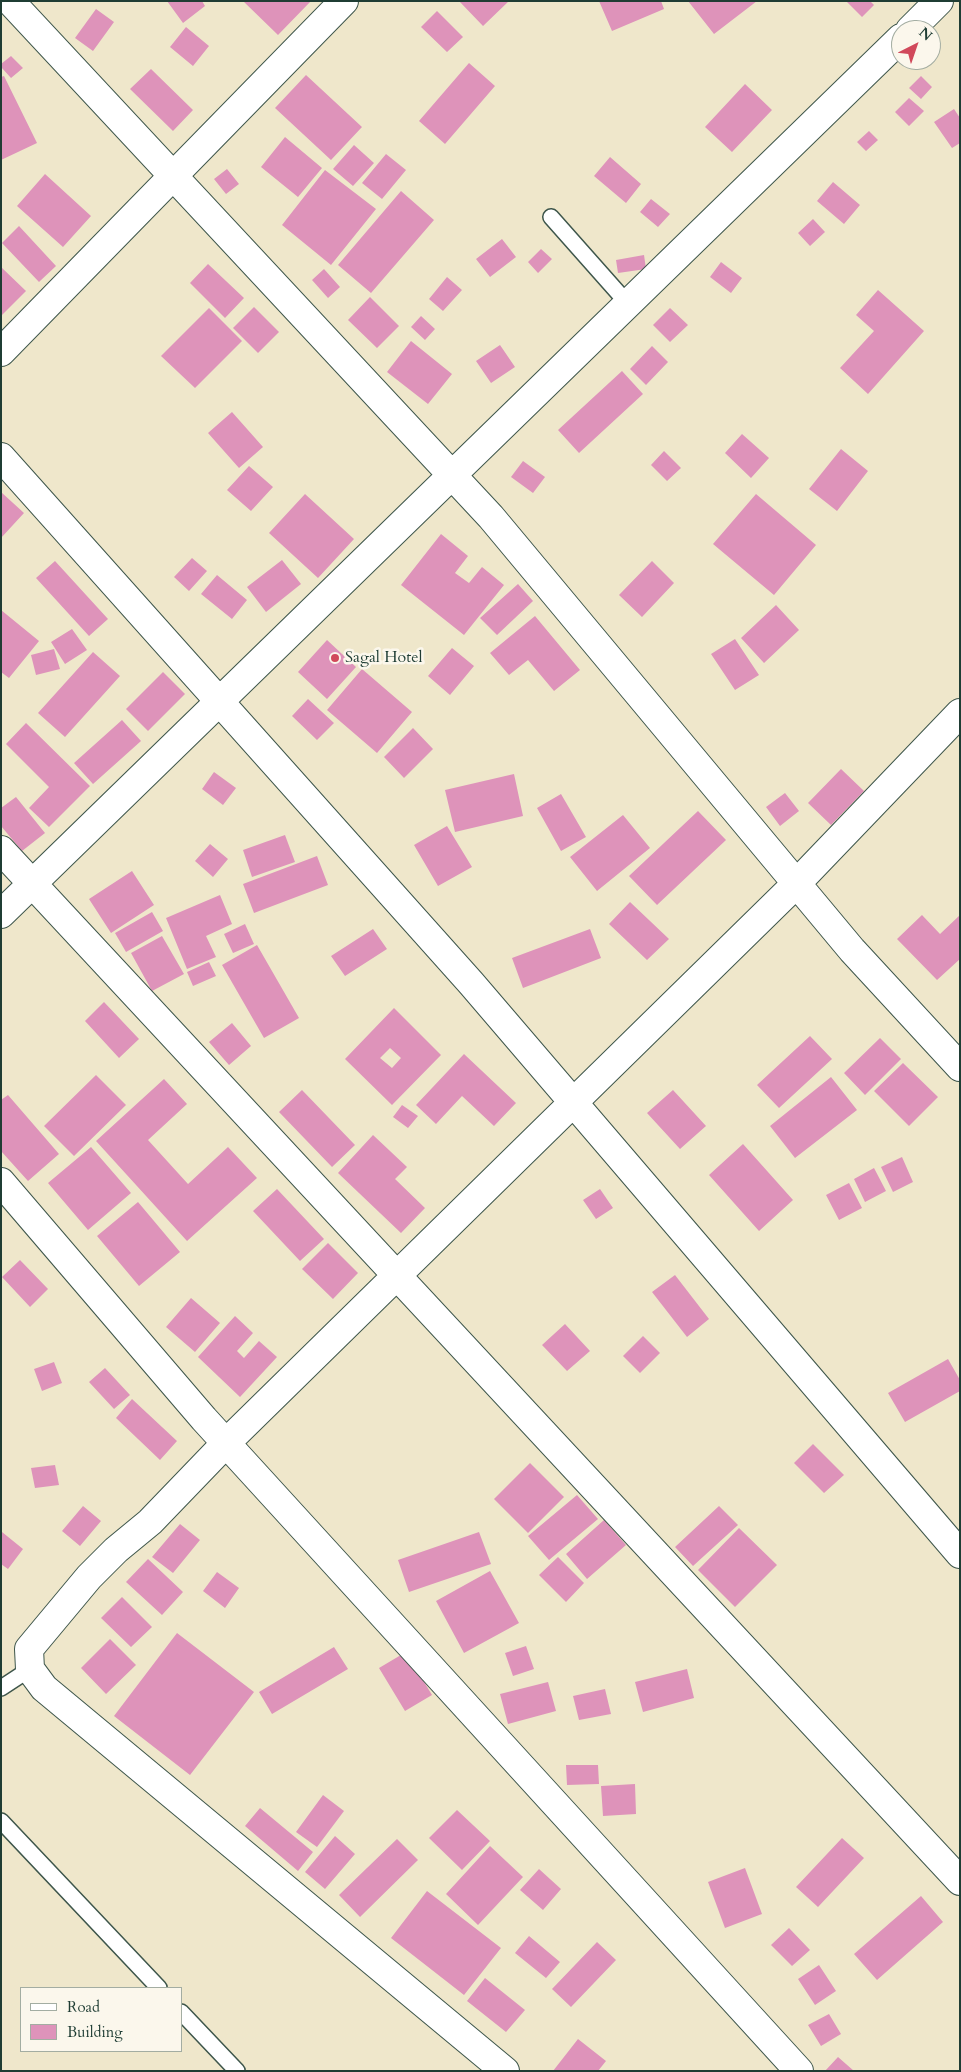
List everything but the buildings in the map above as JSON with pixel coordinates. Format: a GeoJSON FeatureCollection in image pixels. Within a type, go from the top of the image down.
{"type":"FeatureCollection","features":[{"type":"Feature","properties":{"kind":"street"},"geometry":{"type":"LineString","coordinates":[[10,1],[491,517],[852,950],[960,1067]]}},
{"type":"Feature","properties":{"kind":"street"},"geometry":{"type":"LineString","coordinates":[[1,352],[344,1]]}},
{"type":"Feature","properties":{"kind":"street"},"geometry":{"type":"LineString","coordinates":[[920,20],[939,1]]}},
{"type":"Feature","properties":{"kind":"street"},"geometry":{"type":"LineString","coordinates":[[1,914],[629,305],[891,48]]}},
{"type":"Feature","properties":{"kind":"street"},"geometry":{"type":"LineString","coordinates":[[1,457],[471,983],[960,1554]]}},
{"type":"Feature","properties":{"kind":"street"},"geometry":{"type":"LineString","coordinates":[[505,2071],[44,1688],[30,1669],[29,1649],[89,1577],[116,1550],[150,1522],[227,1442],[796,884],[960,712]]}},
{"type":"Feature","properties":{"kind":"street"},"geometry":{"type":"LineString","coordinates":[[1,850],[960,1881]]}},
{"type":"Feature","properties":{"kind":"street"},"geometry":{"type":"LineString","coordinates":[[1,1182],[204,1419],[799,2071]]}},
{"type":"Feature","properties":{"kind":"lane"},"geometry":{"type":"LineString","coordinates":[[550,217],[629,305]]}},
{"type":"Feature","properties":{"kind":"lane"},"geometry":{"type":"LineString","coordinates":[[1,1688],[30,1669]]}},
{"type":"Feature","properties":{"kind":"lane"},"geometry":{"type":"LineString","coordinates":[[1,1821],[158,1987]]}},
{"type":"Feature","properties":{"kind":"lane"},"geometry":{"type":"LineString","coordinates":[[182,2013],[237,2071]]}},
{"type":"Feature","properties":{"kind":"place","name":"Sagal Hotel"},"geometry":{"type":"Point","coordinates":[335,658]}}]}
